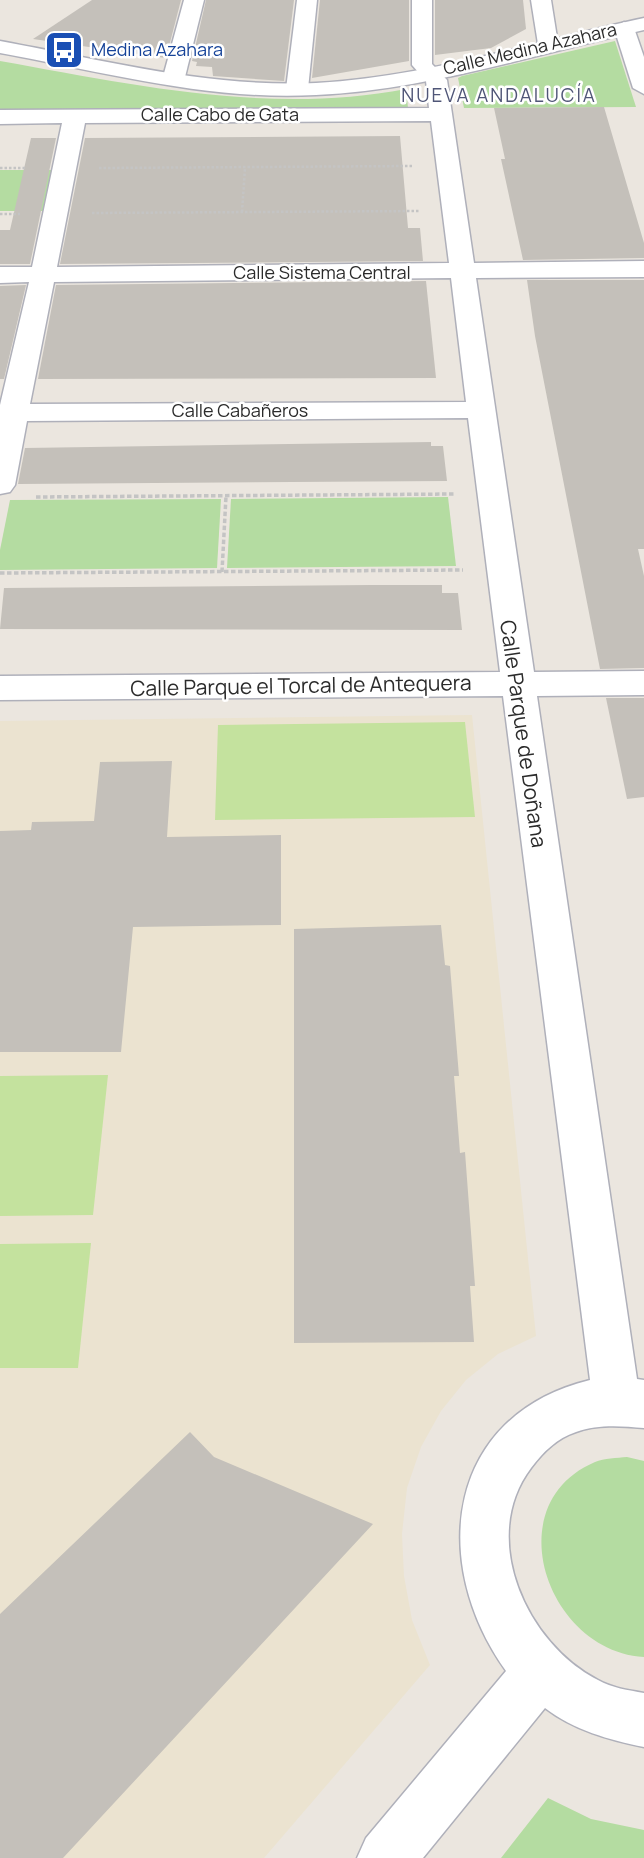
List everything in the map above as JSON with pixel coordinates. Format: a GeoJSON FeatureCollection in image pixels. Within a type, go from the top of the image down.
{"type":"FeatureCollection","features":[{"type":"Feature","properties":{"kind":"street"},"geometry":{"type":"LineString","coordinates":[[174,77],[194,0]]}},
{"type":"Feature","properties":{"kind":"street"},"geometry":{"type":"LineString","coordinates":[[296,89],[307,0]]}},
{"type":"Feature","properties":{"kind":"street","name":"Calle Parque de Doñana"},"geometry":{"type":"LineString","coordinates":[[422,0],[422,65],[436,80],[516,684],[630,1401]]}},
{"type":"Feature","properties":{"kind":"street"},"geometry":{"type":"LineString","coordinates":[[541,0],[548,44]]}},
{"type":"Feature","properties":{"kind":"street"},"geometry":{"type":"LineString","coordinates":[[634,26],[644,88]]}},
{"type":"Feature","properties":{"kind":"street","name":"Calle Medina Azahara"},"geometry":{"type":"LineString","coordinates":[[0,47],[218,85],[296,89],[354,86],[634,26]]}},
{"type":"Feature","properties":{"kind":"street","name":"Calle Cabo de Gata"},"geometry":{"type":"LineString","coordinates":[[0,117],[441,114]]}},
{"type":"Feature","properties":{"kind":"street"},"geometry":{"type":"LineString","coordinates":[[0,485],[8,412],[42,275],[75,116]]}},
{"type":"Feature","properties":{"kind":"street","name":"Calle Sistema Central"},"geometry":{"type":"LineString","coordinates":[[0,275],[644,269]]}},
{"type":"Feature","properties":{"kind":"street","name":"Calle Cabañeros"},"geometry":{"type":"LineString","coordinates":[[8,412],[480,410]]}},
{"type":"Feature","properties":{"kind":"street","name":"Calle Parque el Torcal de Antequera"},"geometry":{"type":"LineString","coordinates":[[0,688],[644,682]]}},
{"type":"Feature","properties":{"kind":"street"},"geometry":{"type":"LineString","coordinates":[[630,1401],[570,1406],[530,1430],[502,1468],[486,1515],[487,1570],[505,1624],[540,1672],[580,1702],[625,1719],[644,1720]]}},
{"type":"Feature","properties":{"kind":"street"},"geometry":{"type":"LineString","coordinates":[[386,1858],[540,1672]]}},
{"type":"Feature","properties":{"kind":"path"},"geometry":{"type":"LineString","coordinates":[[0,168],[419,166]]}},
{"type":"Feature","properties":{"kind":"path"},"geometry":{"type":"LineString","coordinates":[[242,212],[245,167]]}},
{"type":"Feature","properties":{"kind":"path"},"geometry":{"type":"LineString","coordinates":[[0,214],[424,211]]}},
{"type":"Feature","properties":{"kind":"path"},"geometry":{"type":"LineString","coordinates":[[27,497],[455,494]]}},
{"type":"Feature","properties":{"kind":"path"},"geometry":{"type":"LineString","coordinates":[[222,572],[226,496]]}},
{"type":"Feature","properties":{"kind":"path"},"geometry":{"type":"LineString","coordinates":[[0,573],[463,570]]}},
{"type":"Feature","properties":{"kind":"shaded area"},"geometry":{"type":"Polygon","coordinates":[[[472,715],[536,1336],[498,1354],[466,1380],[441,1411],[421,1447],[407,1488],[402,1534],[404,1576],[412,1620],[430,1665],[264,1858],[0,1858],[0,721],[472,715]]]}},
{"type":"Feature","properties":{"kind":"green space"},"geometry":{"type":"Polygon","coordinates":[[[615,41],[636,107],[464,108],[458,78],[462,76],[615,41]]]}},
{"type":"Feature","properties":{"kind":"green space"},"geometry":{"type":"Polygon","coordinates":[[[0,61],[151,87],[253,98],[355,96],[406,89],[408,108],[0,110],[0,61]]]}},
{"type":"Feature","properties":{"kind":"green space"},"geometry":{"type":"Polygon","coordinates":[[[0,170],[53,170],[45,211],[0,211],[0,170]]]}},
{"type":"Feature","properties":{"kind":"green space"},"geometry":{"type":"Polygon","coordinates":[[[448,497],[456,566],[227,568],[231,499],[448,497]]]}},
{"type":"Feature","properties":{"kind":"green space"},"geometry":{"type":"Polygon","coordinates":[[[221,499],[217,568],[0,570],[0,550],[10,500],[221,499]]]}},
{"type":"Feature","properties":{"kind":"green space"},"geometry":{"type":"Polygon","coordinates":[[[465,722],[475,817],[215,820],[218,725],[465,722]]]}},
{"type":"Feature","properties":{"kind":"green space"},"geometry":{"type":"Polygon","coordinates":[[[108,1075],[93,1215],[0,1216],[0,1076],[108,1075]]]}},
{"type":"Feature","properties":{"kind":"green space"},"geometry":{"type":"Polygon","coordinates":[[[91,1243],[78,1368],[0,1368],[0,1244],[91,1243]]]}},
{"type":"Feature","properties":{"kind":"green space"},"geometry":{"type":"Polygon","coordinates":[[[627,1457],[644,1461],[644,1657],[610,1649],[582,1630],[560,1604],[546,1573],[541,1541],[547,1509],[565,1482],[595,1462],[627,1457]]]}},
{"type":"Feature","properties":{"kind":"green space"},"geometry":{"type":"Polygon","coordinates":[[[548,1798],[591,1819],[644,1830],[644,1858],[501,1858],[548,1798]]]}},
{"type":"Feature","properties":{"kind":"building"},"geometry":{"type":"Polygon","coordinates":[[[92,0],[181,0],[166,58],[33,39],[92,0]]]}},
{"type":"Feature","properties":{"kind":"building"},"geometry":{"type":"Polygon","coordinates":[[[206,0],[294,0],[284,81],[213,76],[212,67],[196,66],[197,62],[192,61],[206,0]]]}},
{"type":"Feature","properties":{"kind":"building"},"geometry":{"type":"Polygon","coordinates":[[[320,0],[409,0],[409,61],[312,78],[320,0]]]}},
{"type":"Feature","properties":{"kind":"building"},"geometry":{"type":"Polygon","coordinates":[[[435,0],[523,0],[526,29],[491,48],[435,55],[435,0]]]}},
{"type":"Feature","properties":{"kind":"building"},"geometry":{"type":"Polygon","coordinates":[[[604,107],[644,243],[644,258],[523,260],[501,159],[505,159],[494,108],[604,107]]]}},
{"type":"Feature","properties":{"kind":"building"},"geometry":{"type":"Polygon","coordinates":[[[400,136],[408,228],[420,228],[423,261],[60,264],[85,138],[400,136]]]}},
{"type":"Feature","properties":{"kind":"building"},"geometry":{"type":"Polygon","coordinates":[[[31,138],[56,138],[30,264],[0,264],[0,230],[10,230],[31,138]]]}},
{"type":"Feature","properties":{"kind":"building"},"geometry":{"type":"Polygon","coordinates":[[[527,280],[644,280],[644,549],[638,549],[644,576],[644,668],[600,669],[535,336],[527,280]]]}},
{"type":"Feature","properties":{"kind":"building"},"geometry":{"type":"Polygon","coordinates":[[[426,281],[436,378],[38,379],[56,285],[426,281]]]}},
{"type":"Feature","properties":{"kind":"building"},"geometry":{"type":"Polygon","coordinates":[[[26,285],[4,379],[0,379],[0,286],[26,285]]]}},
{"type":"Feature","properties":{"kind":"building"},"geometry":{"type":"Polygon","coordinates":[[[431,442],[431,446],[443,446],[447,481],[18,484],[25,448],[431,442]]]}},
{"type":"Feature","properties":{"kind":"building"},"geometry":{"type":"Polygon","coordinates":[[[442,585],[442,593],[458,593],[462,630],[0,629],[4,588],[442,585]]]}},
{"type":"Feature","properties":{"kind":"building"},"geometry":{"type":"Polygon","coordinates":[[[606,698],[644,698],[644,797],[627,799],[606,698]]]}},
{"type":"Feature","properties":{"kind":"building"},"geometry":{"type":"Polygon","coordinates":[[[172,761],[167,837],[281,835],[281,925],[133,927],[121,1052],[0,1052],[0,831],[31,830],[32,822],[94,821],[100,762],[172,761]]]}},
{"type":"Feature","properties":{"kind":"building"},"geometry":{"type":"Polygon","coordinates":[[[441,925],[445,965],[450,966],[459,1076],[454,1076],[460,1153],[465,1152],[475,1286],[470,1286],[474,1342],[294,1343],[294,929],[441,925]]]}},
{"type":"Feature","properties":{"kind":"building"},"geometry":{"type":"Polygon","coordinates":[[[190,1432],[214,1457],[373,1524],[63,1858],[0,1858],[0,1614],[190,1432]]]}},
{"type":"Feature","properties":{"kind":"place","name":"Medina Azahara"},"geometry":{"type":"Point","coordinates":[64,50]}},
{"type":"Feature","properties":{"kind":"district","name":"NUEVA ANDALUCÍA"},"geometry":{"type":"Point","coordinates":[499,95]}}]}
